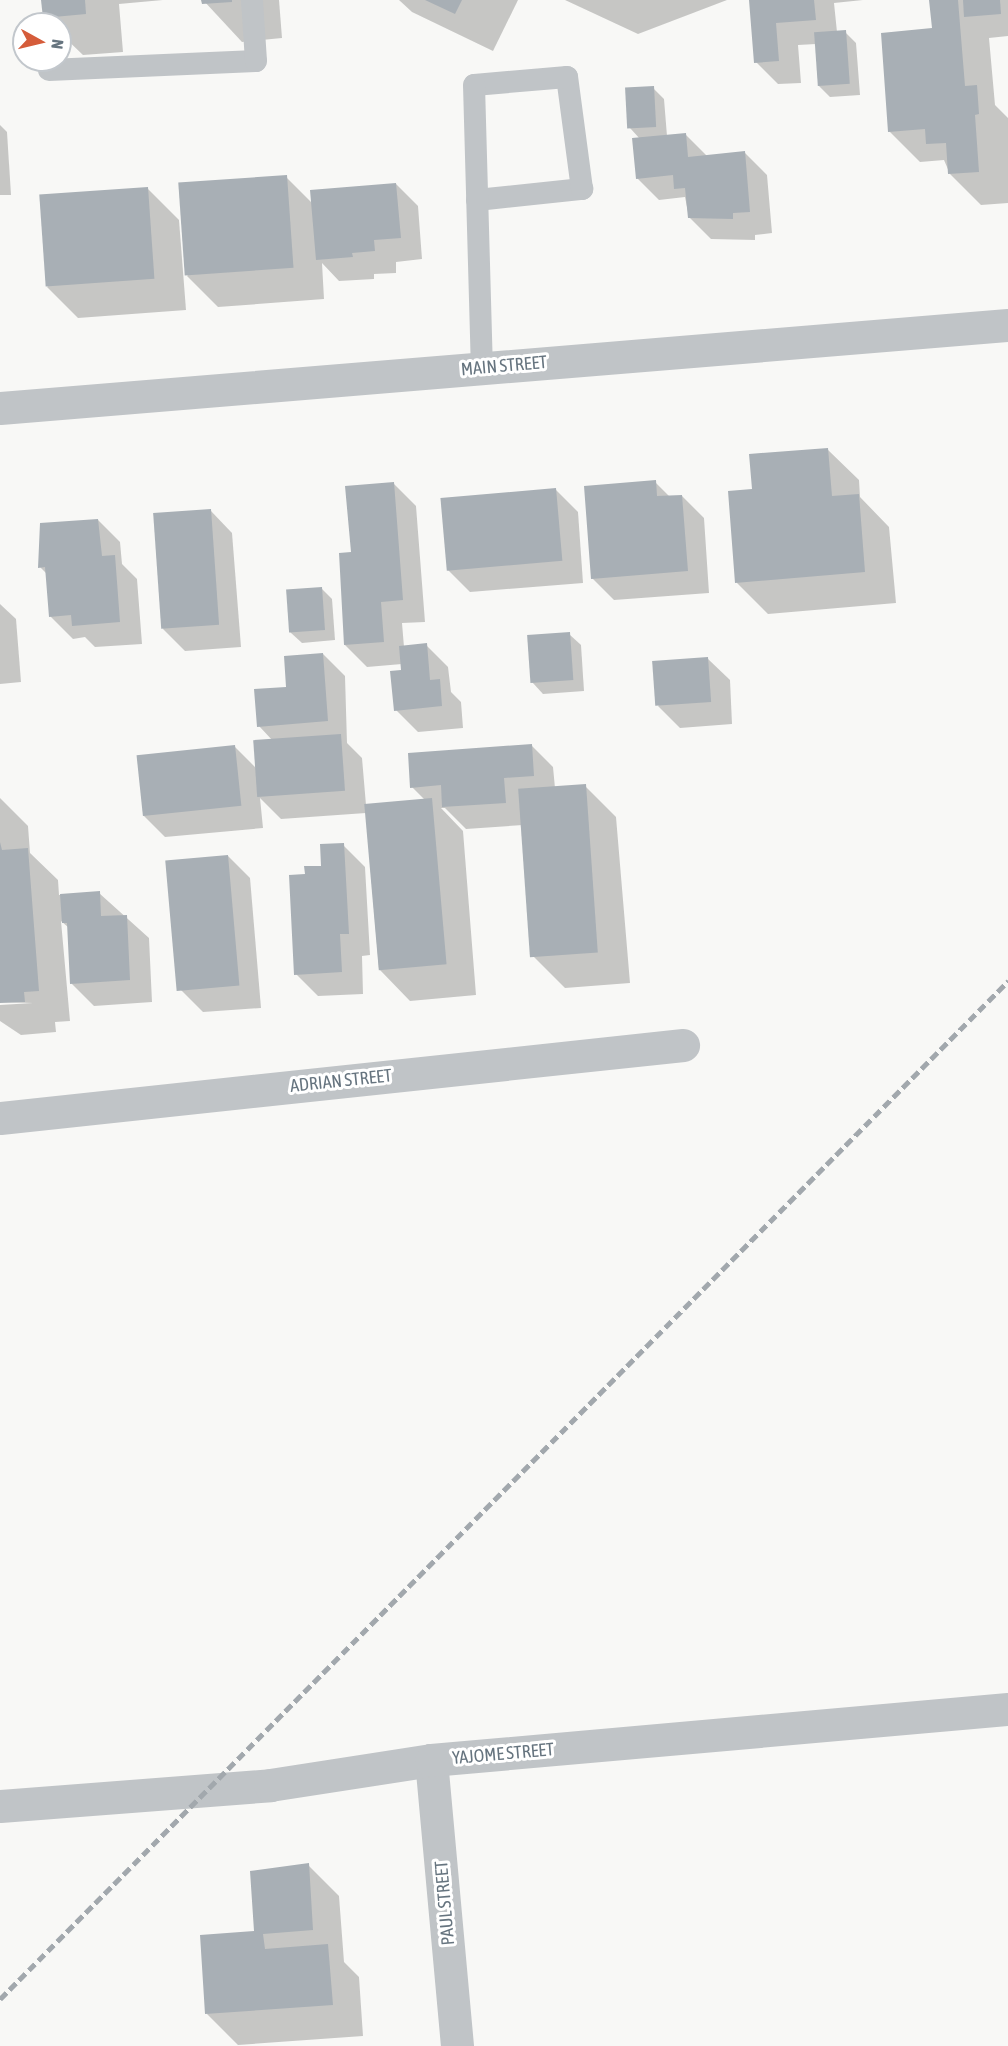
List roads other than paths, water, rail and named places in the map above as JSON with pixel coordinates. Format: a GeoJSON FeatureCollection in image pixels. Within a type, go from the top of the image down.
{"type":"FeatureCollection","features":[{"type":"Feature","properties":{"kind":"street","name":"MAIN STREET"},"geometry":{"type":"LineString","coordinates":[[0,408],[1008,325]]}},
{"type":"Feature","properties":{"kind":"street","name":"ADRIAN STREET"},"geometry":{"type":"LineString","coordinates":[[0,1118],[683,1045]]}},
{"type":"Feature","properties":{"kind":"street","name":"YAJOME STREET"},"geometry":{"type":"LineString","coordinates":[[0,1806],[270,1785],[431,1760],[1008,1709]]}},
{"type":"Feature","properties":{"kind":"street","name":"PAUL STREET"},"geometry":{"type":"LineString","coordinates":[[431,1760],[457,2046]]}},
{"type":"Feature","properties":{"kind":"lane"},"geometry":{"type":"LineString","coordinates":[[72,69],[256,61],[252,0]]}},
{"type":"Feature","properties":{"kind":"lane"},"geometry":{"type":"LineString","coordinates":[[477,200],[582,189],[567,77],[474,85],[477,200],[482,367]]}},
{"type":"Feature","properties":{"kind":"railway"},"geometry":{"type":"LineString","coordinates":[[0,1999],[1008,981]]}}]}
